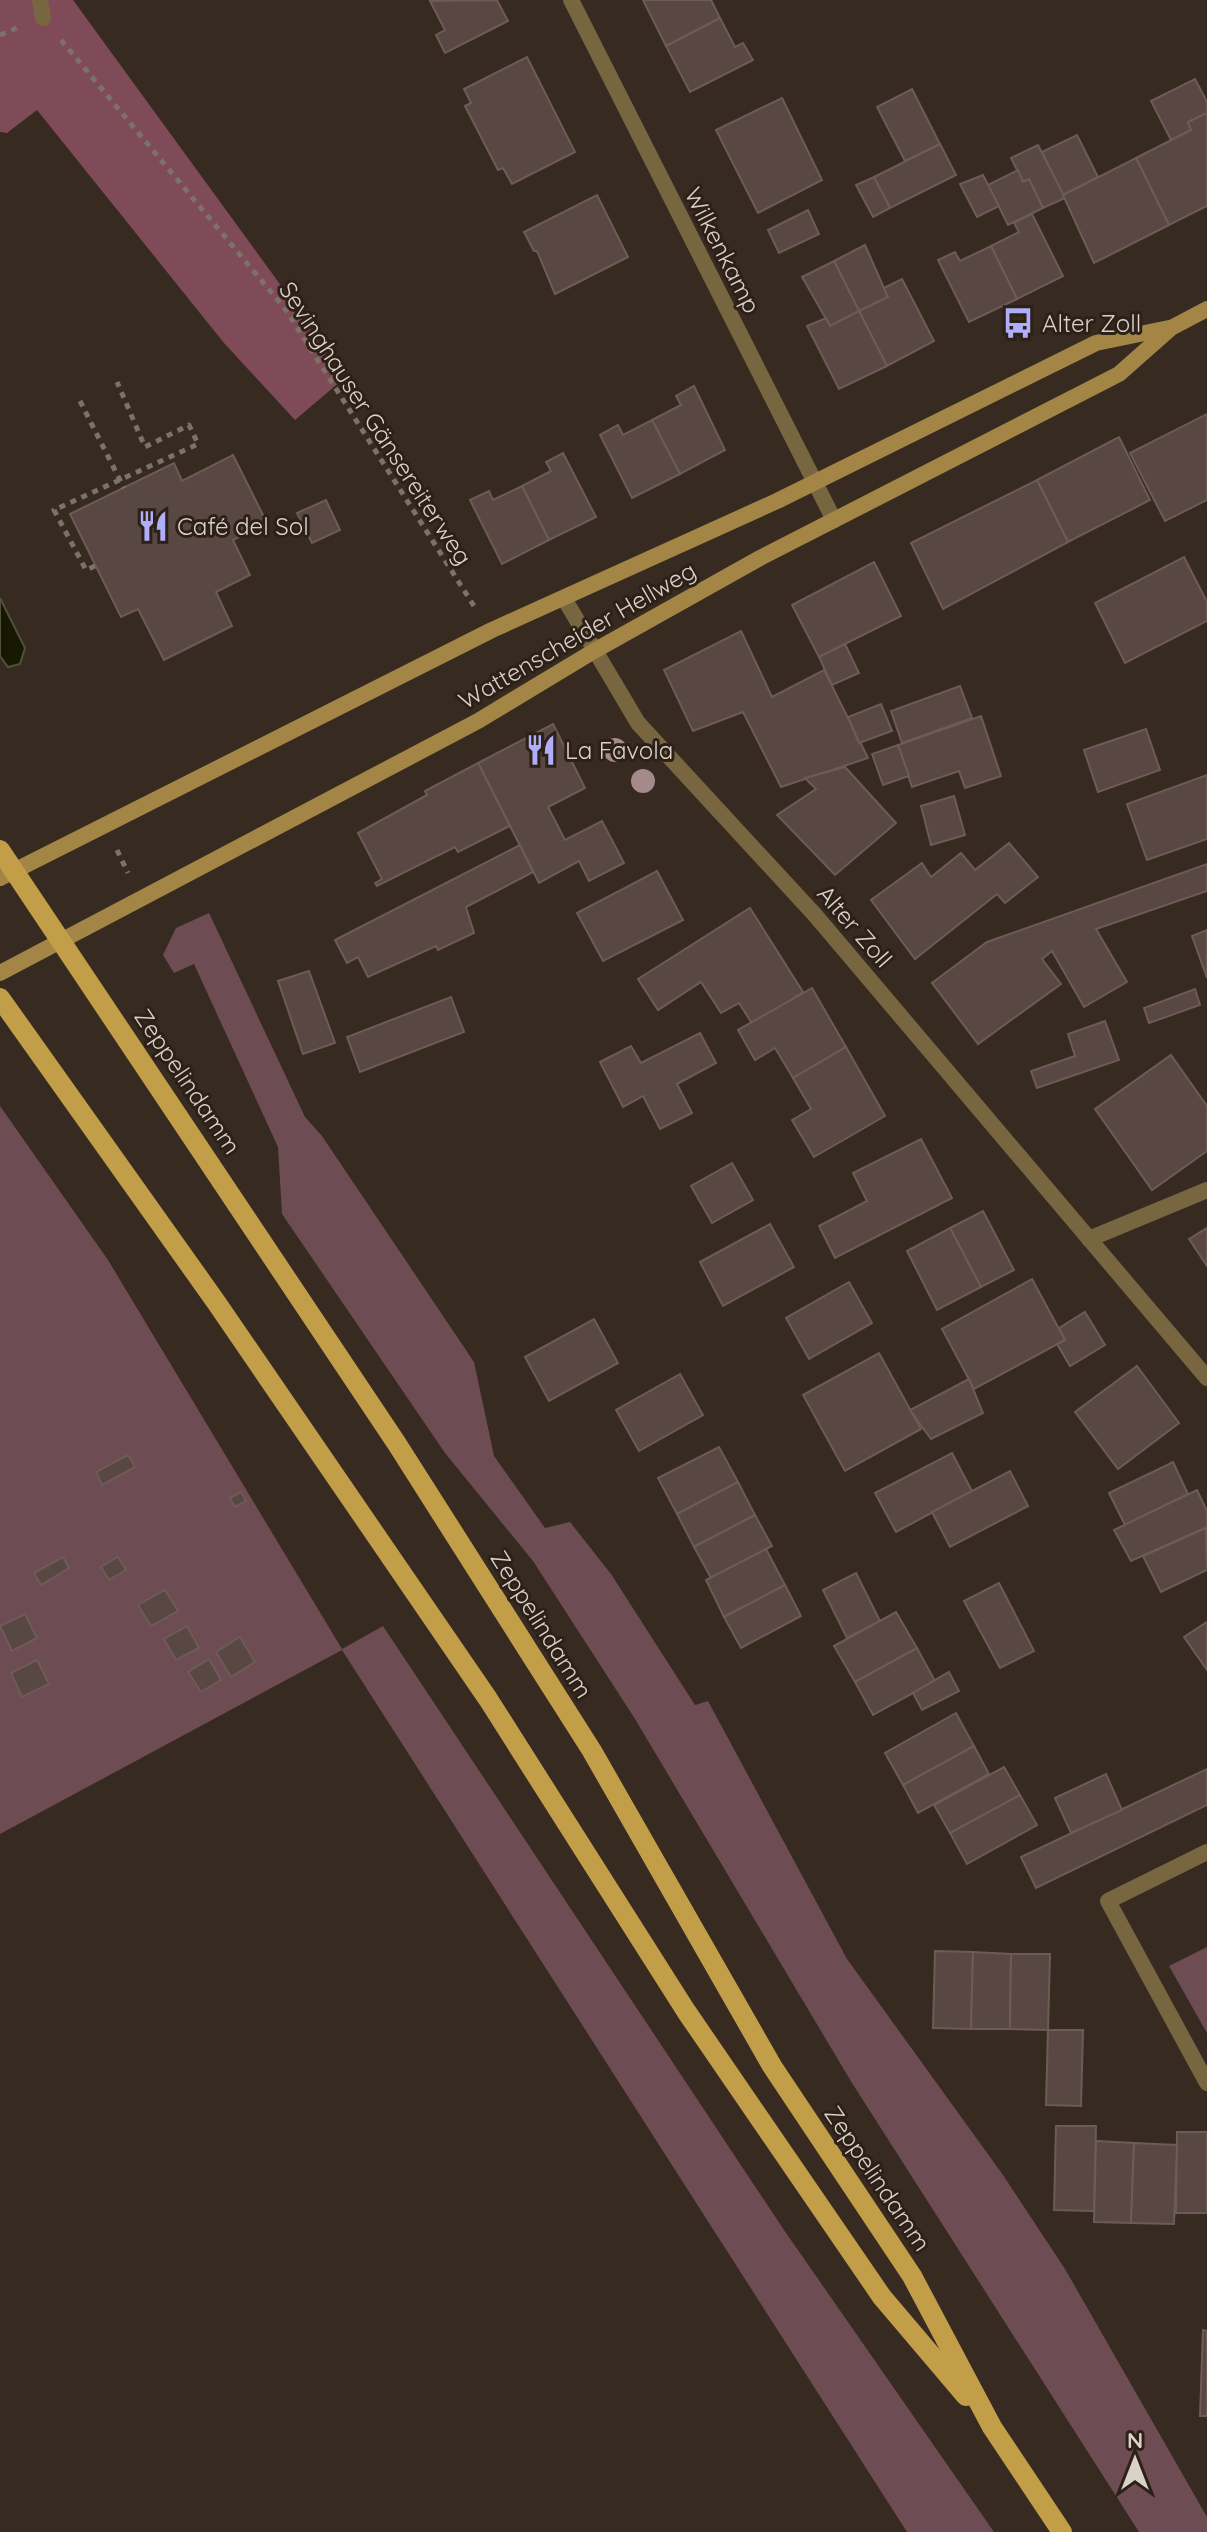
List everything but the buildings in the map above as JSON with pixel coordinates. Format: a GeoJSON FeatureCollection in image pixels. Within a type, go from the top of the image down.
{"type":"FeatureCollection","features":[{"type":"Feature","properties":{"kind":"main road","name":"Wattenscheider Hellweg"},"geometry":{"type":"LineString","coordinates":[[0,973],[478,721],[594,651],[834,520],[1119,374],[1171,328],[1207,309]]}},
{"type":"Feature","properties":{"kind":"main road","name":"Wattenscheider Hellweg"},"geometry":{"type":"LineString","coordinates":[[7,874],[492,630],[565,600],[815,482],[1096,343],[1171,328]]}},
{"type":"Feature","properties":{"kind":"main road","name":"Zeppelindamm"},"geometry":{"type":"LineString","coordinates":[[0,850],[7,874],[63,940],[397,1444],[592,1751],[772,2066],[912,2276],[992,2427],[1062,2532]]}},
{"type":"Feature","properties":{"kind":"main road","name":"Zeppelindamm"},"geometry":{"type":"LineString","coordinates":[[0,998],[225,1315],[488,1699],[686,2011],[882,2297],[992,2427]]}},
{"type":"Feature","properties":{"kind":"street"},"geometry":{"type":"LineString","coordinates":[[40,0],[43,18]]}},
{"type":"Feature","properties":{"kind":"street","name":"Wilkenkamp"},"geometry":{"type":"LineString","coordinates":[[571,0],[834,520]]}},
{"type":"Feature","properties":{"kind":"street","name":"Alter Zoll"},"geometry":{"type":"LineString","coordinates":[[565,600],[638,723],[815,915],[1207,1378]]}},
{"type":"Feature","properties":{"kind":"street"},"geometry":{"type":"LineString","coordinates":[[1089,1239],[1207,1190]]}},
{"type":"Feature","properties":{"kind":"street"},"geometry":{"type":"LineString","coordinates":[[1207,1852],[1108,1901],[1207,2083]]}},
{"type":"Feature","properties":{"kind":"path","name":"Sevinghauser Gänsereiterweg"},"geometry":{"type":"LineString","coordinates":[[43,18],[286,310],[492,630]]}},
{"type":"Feature","properties":{"kind":"path"},"geometry":{"type":"LineString","coordinates":[[95,566],[86,570],[54,510],[198,444],[189,425],[145,447],[117,382]]}},
{"type":"Feature","properties":{"kind":"path"},"geometry":{"type":"LineString","coordinates":[[80,401],[124,488]]}},
{"type":"Feature","properties":{"kind":"path"},"geometry":{"type":"LineString","coordinates":[[105,825],[141,899]]}},
{"type":"Feature","properties":{"kind":"shaded area"},"geometry":{"type":"Polygon","coordinates":[[[0,0],[73,0],[298,309],[342,380],[295,420],[224,343],[37,110],[7,133],[0,132],[0,0]]]}},
{"type":"Feature","properties":{"kind":"shaded area"},"geometry":{"type":"Polygon","coordinates":[[[0,598],[25,648],[20,664],[8,667],[0,656],[0,598]]]}},
{"type":"Feature","properties":{"kind":"shaded area"},"geometry":{"type":"Polygon","coordinates":[[[209,913],[305,1117],[322,1136],[474,1362],[494,1456],[545,1528],[570,1522],[611,1574],[695,1705],[708,1701],[847,1959],[1003,2175],[1065,2269],[1207,2517],[1207,2532],[1139,2532],[852,2083],[635,1719],[533,1561],[445,1453],[282,1214],[278,1147],[194,964],[174,973],[163,955],[176,928],[209,913]]]}},
{"type":"Feature","properties":{"kind":"shaded area"},"geometry":{"type":"Polygon","coordinates":[[[0,1106],[108,1260],[342,1649],[383,1626],[784,2230],[994,2532],[907,2532],[342,1650],[0,1834],[0,1106]]]}},
{"type":"Feature","properties":{"kind":"shaded area"},"geometry":{"type":"Polygon","coordinates":[[[1207,1947],[1207,2033],[1169,1966],[1207,1947]]]}},
{"type":"Feature","properties":{"kind":"place","name":"Alter Zoll"},"geometry":{"type":"Point","coordinates":[1018,323]}},
{"type":"Feature","properties":{"kind":"place","name":"Café del Sol"},"geometry":{"type":"Point","coordinates":[153,526]}},
{"type":"Feature","properties":{"kind":"place","name":"La Favola"},"geometry":{"type":"Point","coordinates":[541,750]}}]}
